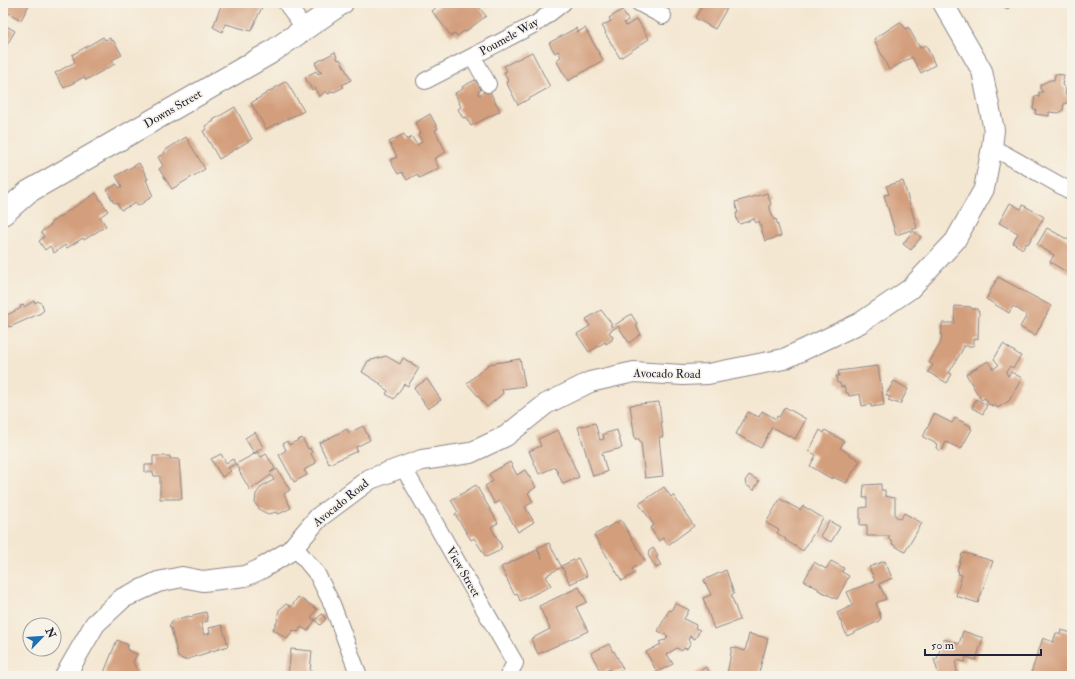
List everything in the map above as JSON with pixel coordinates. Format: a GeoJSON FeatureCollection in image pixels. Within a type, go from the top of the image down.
{"type":"FeatureCollection","features":[{"type":"Feature","properties":{"kind":"main road","name":"Downs Street"},"geometry":{"type":"LineString","coordinates":[[3,214],[28,192],[270,53],[342,3]]}},
{"type":"Feature","properties":{"kind":"street"},"geometry":{"type":"LineString","coordinates":[[286,3],[305,29]]}},
{"type":"Feature","properties":{"kind":"street","name":"Poumele Way"},"geometry":{"type":"LineString","coordinates":[[425,81],[474,57],[537,23],[562,3]]}},
{"type":"Feature","properties":{"kind":"street"},"geometry":{"type":"LineString","coordinates":[[639,3],[663,16]]}},
{"type":"Feature","properties":{"kind":"street","name":"Avocado Road"},"geometry":{"type":"LineString","coordinates":[[65,676],[95,624],[123,598],[158,582],[182,578],[203,581],[245,576],[270,565],[294,546],[319,517],[370,479],[422,460],[470,452],[506,436],[546,404],[590,382],[634,372],[683,375],[708,374],[784,359],[860,323],[910,289],[955,241],[984,189],[994,130],[982,71],[943,3]]}},
{"type":"Feature","properties":{"kind":"street","name":"Poumele Way"},"geometry":{"type":"LineString","coordinates":[[474,57],[488,84]]}},
{"type":"Feature","properties":{"kind":"street"},"geometry":{"type":"LineString","coordinates":[[992,147],[1072,192]]}},
{"type":"Feature","properties":{"kind":"street","name":"View Street"},"geometry":{"type":"LineString","coordinates":[[403,467],[515,663],[508,676]]}},
{"type":"Feature","properties":{"kind":"street"},"geometry":{"type":"LineString","coordinates":[[294,546],[317,574],[332,604],[359,676]]}},
{"type":"Feature","properties":{"kind":"building"},"geometry":{"type":"Polygon","coordinates":[[[3,3],[30,3],[21,20],[3,10],[3,3]]]}},
{"type":"Feature","properties":{"kind":"building"},"geometry":{"type":"Polygon","coordinates":[[[222,3],[252,3],[262,7],[251,31],[226,24],[222,32],[213,27],[222,3]]]}},
{"type":"Feature","properties":{"kind":"building"},"geometry":{"type":"Polygon","coordinates":[[[442,3],[476,3],[486,16],[465,32],[464,31],[457,36],[455,33],[451,36],[432,11],[442,3]]]}},
{"type":"Feature","properties":{"kind":"building"},"geometry":{"type":"Polygon","coordinates":[[[482,3],[493,3],[485,7],[482,3]]]}},
{"type":"Feature","properties":{"kind":"building"},"geometry":{"type":"Polygon","coordinates":[[[700,3],[730,3],[715,29],[695,18],[701,7],[698,5],[700,3]]]}},
{"type":"Feature","properties":{"kind":"building"},"geometry":{"type":"Polygon","coordinates":[[[998,3],[1011,3],[1008,9],[998,3]]]}},
{"type":"Feature","properties":{"kind":"building"},"geometry":{"type":"Polygon","coordinates":[[[622,10],[628,20],[624,23],[626,26],[637,19],[649,39],[620,58],[602,26],[611,21],[609,18],[622,10]]]}},
{"type":"Feature","properties":{"kind":"building"},"geometry":{"type":"Polygon","coordinates":[[[900,22],[906,29],[908,27],[920,48],[926,45],[935,65],[921,73],[912,57],[889,70],[874,39],[900,22]]]}},
{"type":"Feature","properties":{"kind":"building"},"geometry":{"type":"Polygon","coordinates":[[[3,24],[15,31],[5,48],[3,47],[3,24]]]}},
{"type":"Feature","properties":{"kind":"building"},"geometry":{"type":"Polygon","coordinates":[[[576,28],[578,32],[585,28],[603,60],[568,81],[556,60],[561,57],[558,51],[555,53],[549,43],[576,28]]]}},
{"type":"Feature","properties":{"kind":"building"},"geometry":{"type":"Polygon","coordinates":[[[103,37],[105,40],[110,38],[111,41],[113,40],[122,55],[112,60],[115,64],[86,80],[84,77],[64,88],[55,73],[75,62],[72,55],[103,37]]]}},
{"type":"Feature","properties":{"kind":"building"},"geometry":{"type":"Polygon","coordinates":[[[335,52],[338,60],[340,59],[351,80],[342,85],[344,87],[328,94],[326,91],[319,97],[315,88],[312,90],[305,77],[316,71],[318,74],[322,72],[319,71],[315,63],[335,52]]]}},
{"type":"Feature","properties":{"kind":"building"},"geometry":{"type":"Polygon","coordinates":[[[532,52],[550,87],[518,105],[506,82],[508,81],[504,72],[507,71],[504,66],[532,52]]]}},
{"type":"Feature","properties":{"kind":"building"},"geometry":{"type":"Polygon","coordinates":[[[1055,74],[1064,75],[1062,85],[1066,89],[1065,95],[1069,98],[1068,102],[1064,104],[1063,110],[1059,113],[1049,112],[1049,116],[1035,114],[1036,109],[1033,109],[1035,96],[1039,97],[1039,92],[1043,92],[1040,89],[1040,85],[1050,80],[1054,80],[1055,74]]]}},
{"type":"Feature","properties":{"kind":"building"},"geometry":{"type":"Polygon","coordinates":[[[475,80],[481,89],[478,92],[479,95],[489,90],[500,111],[471,126],[466,117],[463,118],[458,109],[461,107],[455,93],[463,89],[462,87],[475,80]]]}},
{"type":"Feature","properties":{"kind":"building"},"geometry":{"type":"Polygon","coordinates":[[[286,81],[304,111],[266,129],[251,103],[286,81]]]}},
{"type":"Feature","properties":{"kind":"building"},"geometry":{"type":"Polygon","coordinates":[[[235,107],[252,139],[219,159],[203,131],[207,129],[205,126],[214,121],[213,120],[235,107]]]}},
{"type":"Feature","properties":{"kind":"building"},"geometry":{"type":"Polygon","coordinates":[[[430,114],[438,129],[435,130],[446,152],[434,159],[439,168],[419,178],[417,174],[407,180],[402,172],[398,174],[390,160],[397,157],[389,142],[404,134],[407,140],[412,137],[417,145],[422,142],[418,134],[421,133],[415,123],[430,114]]]}},
{"type":"Feature","properties":{"kind":"building"},"geometry":{"type":"Polygon","coordinates":[[[186,137],[205,169],[172,189],[159,169],[163,166],[158,157],[165,153],[164,151],[186,137]]]}},
{"type":"Feature","properties":{"kind":"building"},"geometry":{"type":"Polygon","coordinates":[[[139,163],[148,179],[146,180],[153,196],[138,206],[136,203],[121,210],[117,202],[114,203],[107,190],[117,184],[119,188],[122,186],[116,176],[139,163]]]}},
{"type":"Feature","properties":{"kind":"building"},"geometry":{"type":"Polygon","coordinates":[[[903,181],[917,228],[896,235],[884,195],[889,194],[886,186],[903,181]]]}},
{"type":"Feature","properties":{"kind":"building"},"geometry":{"type":"Polygon","coordinates":[[[96,193],[108,211],[100,217],[106,226],[84,240],[83,238],[67,248],[65,245],[54,253],[50,246],[45,250],[39,241],[44,237],[41,232],[51,225],[50,223],[96,193]]]}},
{"type":"Feature","properties":{"kind":"building"},"geometry":{"type":"Polygon","coordinates":[[[767,193],[771,204],[769,206],[774,220],[776,219],[781,236],[765,241],[759,221],[756,223],[754,219],[740,224],[737,221],[736,213],[738,213],[735,202],[767,193]]]}},
{"type":"Feature","properties":{"kind":"building"},"geometry":{"type":"Polygon","coordinates":[[[1010,203],[1021,209],[1023,205],[1044,217],[1028,244],[1026,243],[1023,249],[1013,243],[1018,233],[999,223],[1010,203]]]}},
{"type":"Feature","properties":{"kind":"building"},"geometry":{"type":"Polygon","coordinates":[[[1047,228],[1072,242],[1072,275],[1050,262],[1054,255],[1037,245],[1047,228]]]}},
{"type":"Feature","properties":{"kind":"building"},"geometry":{"type":"Polygon","coordinates":[[[913,231],[921,237],[911,250],[903,244],[913,231]]]}},
{"type":"Feature","properties":{"kind":"building"},"geometry":{"type":"Polygon","coordinates":[[[998,277],[1051,306],[1035,336],[1020,327],[1027,315],[1013,306],[1009,313],[986,299],[998,277]]]}},
{"type":"Feature","properties":{"kind":"building"},"geometry":{"type":"Polygon","coordinates":[[[34,301],[35,303],[38,301],[42,304],[44,310],[41,313],[10,327],[5,325],[3,322],[5,316],[21,308],[20,306],[23,305],[24,307],[34,301]]]}},
{"type":"Feature","properties":{"kind":"building"},"geometry":{"type":"Polygon","coordinates":[[[955,306],[977,309],[979,312],[978,339],[974,339],[974,346],[963,346],[964,347],[949,373],[952,374],[947,383],[928,372],[933,365],[929,363],[941,342],[942,323],[954,323],[955,306]]]}},
{"type":"Feature","properties":{"kind":"building"},"geometry":{"type":"Polygon","coordinates":[[[601,310],[612,324],[610,325],[612,327],[631,314],[637,323],[637,328],[641,334],[629,343],[618,326],[609,332],[613,337],[612,340],[606,344],[605,342],[589,352],[577,334],[590,326],[586,319],[601,310]]]}},
{"type":"Feature","properties":{"kind":"building"},"geometry":{"type":"Polygon","coordinates":[[[1003,344],[1021,356],[1013,368],[1010,366],[1006,372],[1008,376],[1011,372],[1022,378],[1009,401],[997,408],[995,405],[992,407],[991,404],[989,405],[985,398],[981,400],[966,374],[988,361],[993,369],[999,365],[994,359],[1003,344]]]}},
{"type":"Feature","properties":{"kind":"building"},"geometry":{"type":"Polygon","coordinates":[[[386,356],[400,364],[403,358],[419,368],[408,386],[404,384],[394,399],[386,394],[388,391],[380,385],[381,384],[362,372],[368,361],[386,356]]]}},
{"type":"Feature","properties":{"kind":"building"},"geometry":{"type":"Polygon","coordinates":[[[520,359],[525,386],[502,389],[503,393],[487,407],[467,383],[489,364],[520,359]]]}},
{"type":"Feature","properties":{"kind":"building"},"geometry":{"type":"Polygon","coordinates":[[[878,366],[884,405],[871,407],[871,404],[862,406],[860,394],[849,396],[848,393],[846,393],[844,386],[841,387],[840,383],[837,383],[836,376],[839,376],[838,371],[878,366]]]}},
{"type":"Feature","properties":{"kind":"building"},"geometry":{"type":"Polygon","coordinates":[[[427,379],[441,400],[428,409],[414,388],[427,379]]]}},
{"type":"Feature","properties":{"kind":"building"},"geometry":{"type":"Polygon","coordinates":[[[894,381],[908,389],[900,404],[888,400],[890,397],[886,395],[894,381]]]}},
{"type":"Feature","properties":{"kind":"building"},"geometry":{"type":"Polygon","coordinates":[[[976,399],[987,405],[983,414],[972,408],[976,399]]]}},
{"type":"Feature","properties":{"kind":"building"},"geometry":{"type":"Polygon","coordinates":[[[659,402],[663,437],[659,437],[663,476],[645,478],[641,443],[639,439],[635,439],[630,405],[659,402]]]}},
{"type":"Feature","properties":{"kind":"building"},"geometry":{"type":"Polygon","coordinates":[[[785,407],[806,419],[795,439],[772,427],[761,448],[736,434],[748,412],[759,417],[762,411],[776,419],[785,407]]]}},
{"type":"Feature","properties":{"kind":"building"},"geometry":{"type":"Polygon","coordinates":[[[934,414],[952,423],[955,418],[971,426],[970,428],[972,429],[961,449],[946,442],[943,449],[940,451],[936,448],[937,444],[923,437],[934,414]]]}},
{"type":"Feature","properties":{"kind":"building"},"geometry":{"type":"Polygon","coordinates":[[[595,423],[600,440],[604,439],[603,434],[617,430],[622,448],[602,453],[607,472],[593,476],[578,427],[595,423]]]}},
{"type":"Feature","properties":{"kind":"building"},"geometry":{"type":"Polygon","coordinates":[[[363,426],[370,440],[356,447],[357,451],[329,464],[319,443],[347,429],[349,433],[363,426]]]}},
{"type":"Feature","properties":{"kind":"building"},"geometry":{"type":"Polygon","coordinates":[[[558,430],[579,477],[563,484],[555,467],[539,474],[529,451],[541,446],[538,439],[558,430]]]}},
{"type":"Feature","properties":{"kind":"building"},"geometry":{"type":"Polygon","coordinates":[[[820,430],[824,433],[825,430],[844,441],[840,448],[860,461],[846,483],[833,477],[832,479],[810,466],[816,455],[809,451],[820,430]]]}},
{"type":"Feature","properties":{"kind":"building"},"geometry":{"type":"Polygon","coordinates":[[[255,432],[263,447],[254,453],[245,438],[255,432]]]}},
{"type":"Feature","properties":{"kind":"building"},"geometry":{"type":"Polygon","coordinates":[[[302,438],[308,449],[310,448],[311,454],[316,463],[304,470],[307,475],[294,482],[279,455],[286,450],[283,444],[287,441],[289,445],[302,438]]]}},
{"type":"Feature","properties":{"kind":"building"},"geometry":{"type":"Polygon","coordinates":[[[258,452],[261,457],[266,454],[275,468],[270,473],[277,469],[290,490],[284,494],[291,508],[281,513],[277,514],[277,512],[268,514],[260,510],[255,503],[256,494],[262,486],[274,480],[271,475],[250,490],[236,464],[258,452]]]}},
{"type":"Feature","properties":{"kind":"building"},"geometry":{"type":"Polygon","coordinates":[[[221,454],[226,463],[233,459],[235,464],[228,468],[231,471],[222,477],[211,459],[221,454]]]}},
{"type":"Feature","properties":{"kind":"building"},"geometry":{"type":"Polygon","coordinates":[[[153,456],[170,456],[170,459],[179,459],[182,499],[160,499],[160,476],[154,476],[153,472],[145,472],[145,465],[153,465],[153,456]]]}},
{"type":"Feature","properties":{"kind":"building"},"geometry":{"type":"Polygon","coordinates":[[[510,462],[517,475],[525,470],[536,487],[528,493],[533,502],[525,507],[534,522],[518,532],[500,501],[495,504],[485,486],[493,481],[489,474],[510,462]]]}},
{"type":"Feature","properties":{"kind":"building"},"geometry":{"type":"Polygon","coordinates":[[[749,475],[759,481],[754,490],[746,485],[745,481],[749,475]]]}},
{"type":"Feature","properties":{"kind":"building"},"geometry":{"type":"Polygon","coordinates":[[[881,484],[881,490],[885,490],[885,496],[895,498],[895,516],[901,519],[904,513],[922,523],[905,552],[892,544],[893,542],[888,539],[890,536],[867,536],[867,525],[860,525],[860,508],[867,507],[867,498],[863,498],[864,485],[881,484]]]}},
{"type":"Feature","properties":{"kind":"building"},"geometry":{"type":"Polygon","coordinates":[[[476,485],[498,523],[491,527],[502,547],[500,548],[501,550],[486,557],[474,538],[471,540],[455,514],[458,512],[451,500],[476,485]]]}},
{"type":"Feature","properties":{"kind":"building"},"geometry":{"type":"Polygon","coordinates":[[[664,487],[671,497],[673,495],[694,526],[668,545],[663,538],[659,541],[650,528],[654,525],[639,504],[664,487]]]}},
{"type":"Feature","properties":{"kind":"building"},"geometry":{"type":"Polygon","coordinates":[[[780,499],[800,510],[803,506],[823,518],[803,551],[785,540],[786,539],[777,533],[779,530],[766,523],[780,499]]]}},
{"type":"Feature","properties":{"kind":"building"},"geometry":{"type":"Polygon","coordinates":[[[621,520],[645,561],[632,569],[635,573],[622,581],[594,535],[621,520]]]}},
{"type":"Feature","properties":{"kind":"building"},"geometry":{"type":"Polygon","coordinates":[[[829,521],[840,527],[831,542],[820,536],[829,521]]]}},
{"type":"Feature","properties":{"kind":"building"},"geometry":{"type":"Polygon","coordinates":[[[549,543],[561,566],[578,558],[587,576],[570,584],[562,567],[546,576],[551,586],[520,601],[517,593],[514,594],[501,567],[537,550],[542,559],[537,548],[549,543]]]}},
{"type":"Feature","properties":{"kind":"building"},"geometry":{"type":"Polygon","coordinates":[[[653,548],[658,555],[656,557],[661,565],[656,568],[648,555],[649,551],[653,548]]]}},
{"type":"Feature","properties":{"kind":"building"},"geometry":{"type":"Polygon","coordinates":[[[965,553],[993,561],[978,603],[956,596],[962,575],[958,574],[959,571],[957,571],[962,554],[965,553]]]}},
{"type":"Feature","properties":{"kind":"building"},"geometry":{"type":"Polygon","coordinates":[[[831,561],[844,568],[842,572],[849,576],[837,599],[804,581],[814,562],[826,569],[831,561]]]}},
{"type":"Feature","properties":{"kind":"building"},"geometry":{"type":"Polygon","coordinates":[[[885,561],[892,578],[879,584],[886,599],[876,603],[881,618],[879,621],[847,636],[837,613],[853,605],[847,592],[875,581],[869,567],[885,561]]]}},
{"type":"Feature","properties":{"kind":"building"},"geometry":{"type":"Polygon","coordinates":[[[726,570],[734,594],[731,595],[740,620],[714,629],[703,598],[711,595],[704,580],[726,570]]]}},
{"type":"Feature","properties":{"kind":"building"},"geometry":{"type":"Polygon","coordinates":[[[579,587],[587,602],[576,607],[588,631],[538,654],[531,639],[550,629],[539,606],[579,587]]]}},
{"type":"Feature","properties":{"kind":"building"},"geometry":{"type":"Polygon","coordinates":[[[298,597],[317,609],[311,618],[315,620],[308,631],[301,627],[298,632],[293,630],[287,639],[273,629],[278,620],[279,610],[286,604],[291,607],[298,597]]]}},
{"type":"Feature","properties":{"kind":"building"},"geometry":{"type":"Polygon","coordinates":[[[675,603],[689,610],[684,619],[696,625],[695,628],[700,630],[695,639],[690,636],[688,640],[691,642],[687,649],[684,648],[682,651],[677,648],[667,654],[673,664],[657,672],[646,652],[661,644],[659,642],[665,641],[668,636],[658,631],[669,610],[671,611],[675,603]]]}},
{"type":"Feature","properties":{"kind":"building"},"geometry":{"type":"Polygon","coordinates":[[[206,612],[208,621],[201,623],[204,635],[210,633],[209,628],[222,625],[228,646],[185,660],[178,657],[171,628],[169,627],[173,620],[189,616],[189,618],[193,617],[193,615],[206,612]]]}},
{"type":"Feature","properties":{"kind":"building"},"geometry":{"type":"Polygon","coordinates":[[[322,614],[326,619],[320,625],[315,620],[322,614]]]}},
{"type":"Feature","properties":{"kind":"building"},"geometry":{"type":"Polygon","coordinates":[[[1061,630],[1072,633],[1072,676],[1040,676],[1031,673],[1043,638],[1053,642],[1056,633],[1060,635],[1061,630]]]}},
{"type":"Feature","properties":{"kind":"building"},"geometry":{"type":"Polygon","coordinates":[[[963,631],[983,638],[976,660],[966,657],[965,662],[957,660],[956,666],[958,676],[939,676],[934,659],[937,659],[943,639],[959,644],[963,631]]]}},
{"type":"Feature","properties":{"kind":"building"},"geometry":{"type":"Polygon","coordinates":[[[749,634],[768,638],[758,676],[727,675],[732,647],[745,651],[749,634]]]}},
{"type":"Feature","properties":{"kind":"building"},"geometry":{"type":"Polygon","coordinates":[[[117,640],[128,645],[127,650],[137,654],[133,662],[138,672],[137,675],[140,676],[106,676],[105,670],[117,640]]]}},
{"type":"Feature","properties":{"kind":"building"},"geometry":{"type":"Polygon","coordinates":[[[609,644],[623,669],[611,674],[609,669],[601,673],[591,653],[609,644]]]}},
{"type":"Feature","properties":{"kind":"building"},"geometry":{"type":"Polygon","coordinates":[[[291,649],[312,651],[310,671],[347,676],[288,676],[291,649]]]}},
{"type":"Feature","properties":{"kind":"building"},"geometry":{"type":"Polygon","coordinates":[[[706,667],[712,676],[691,676],[706,667]]]}}]}
